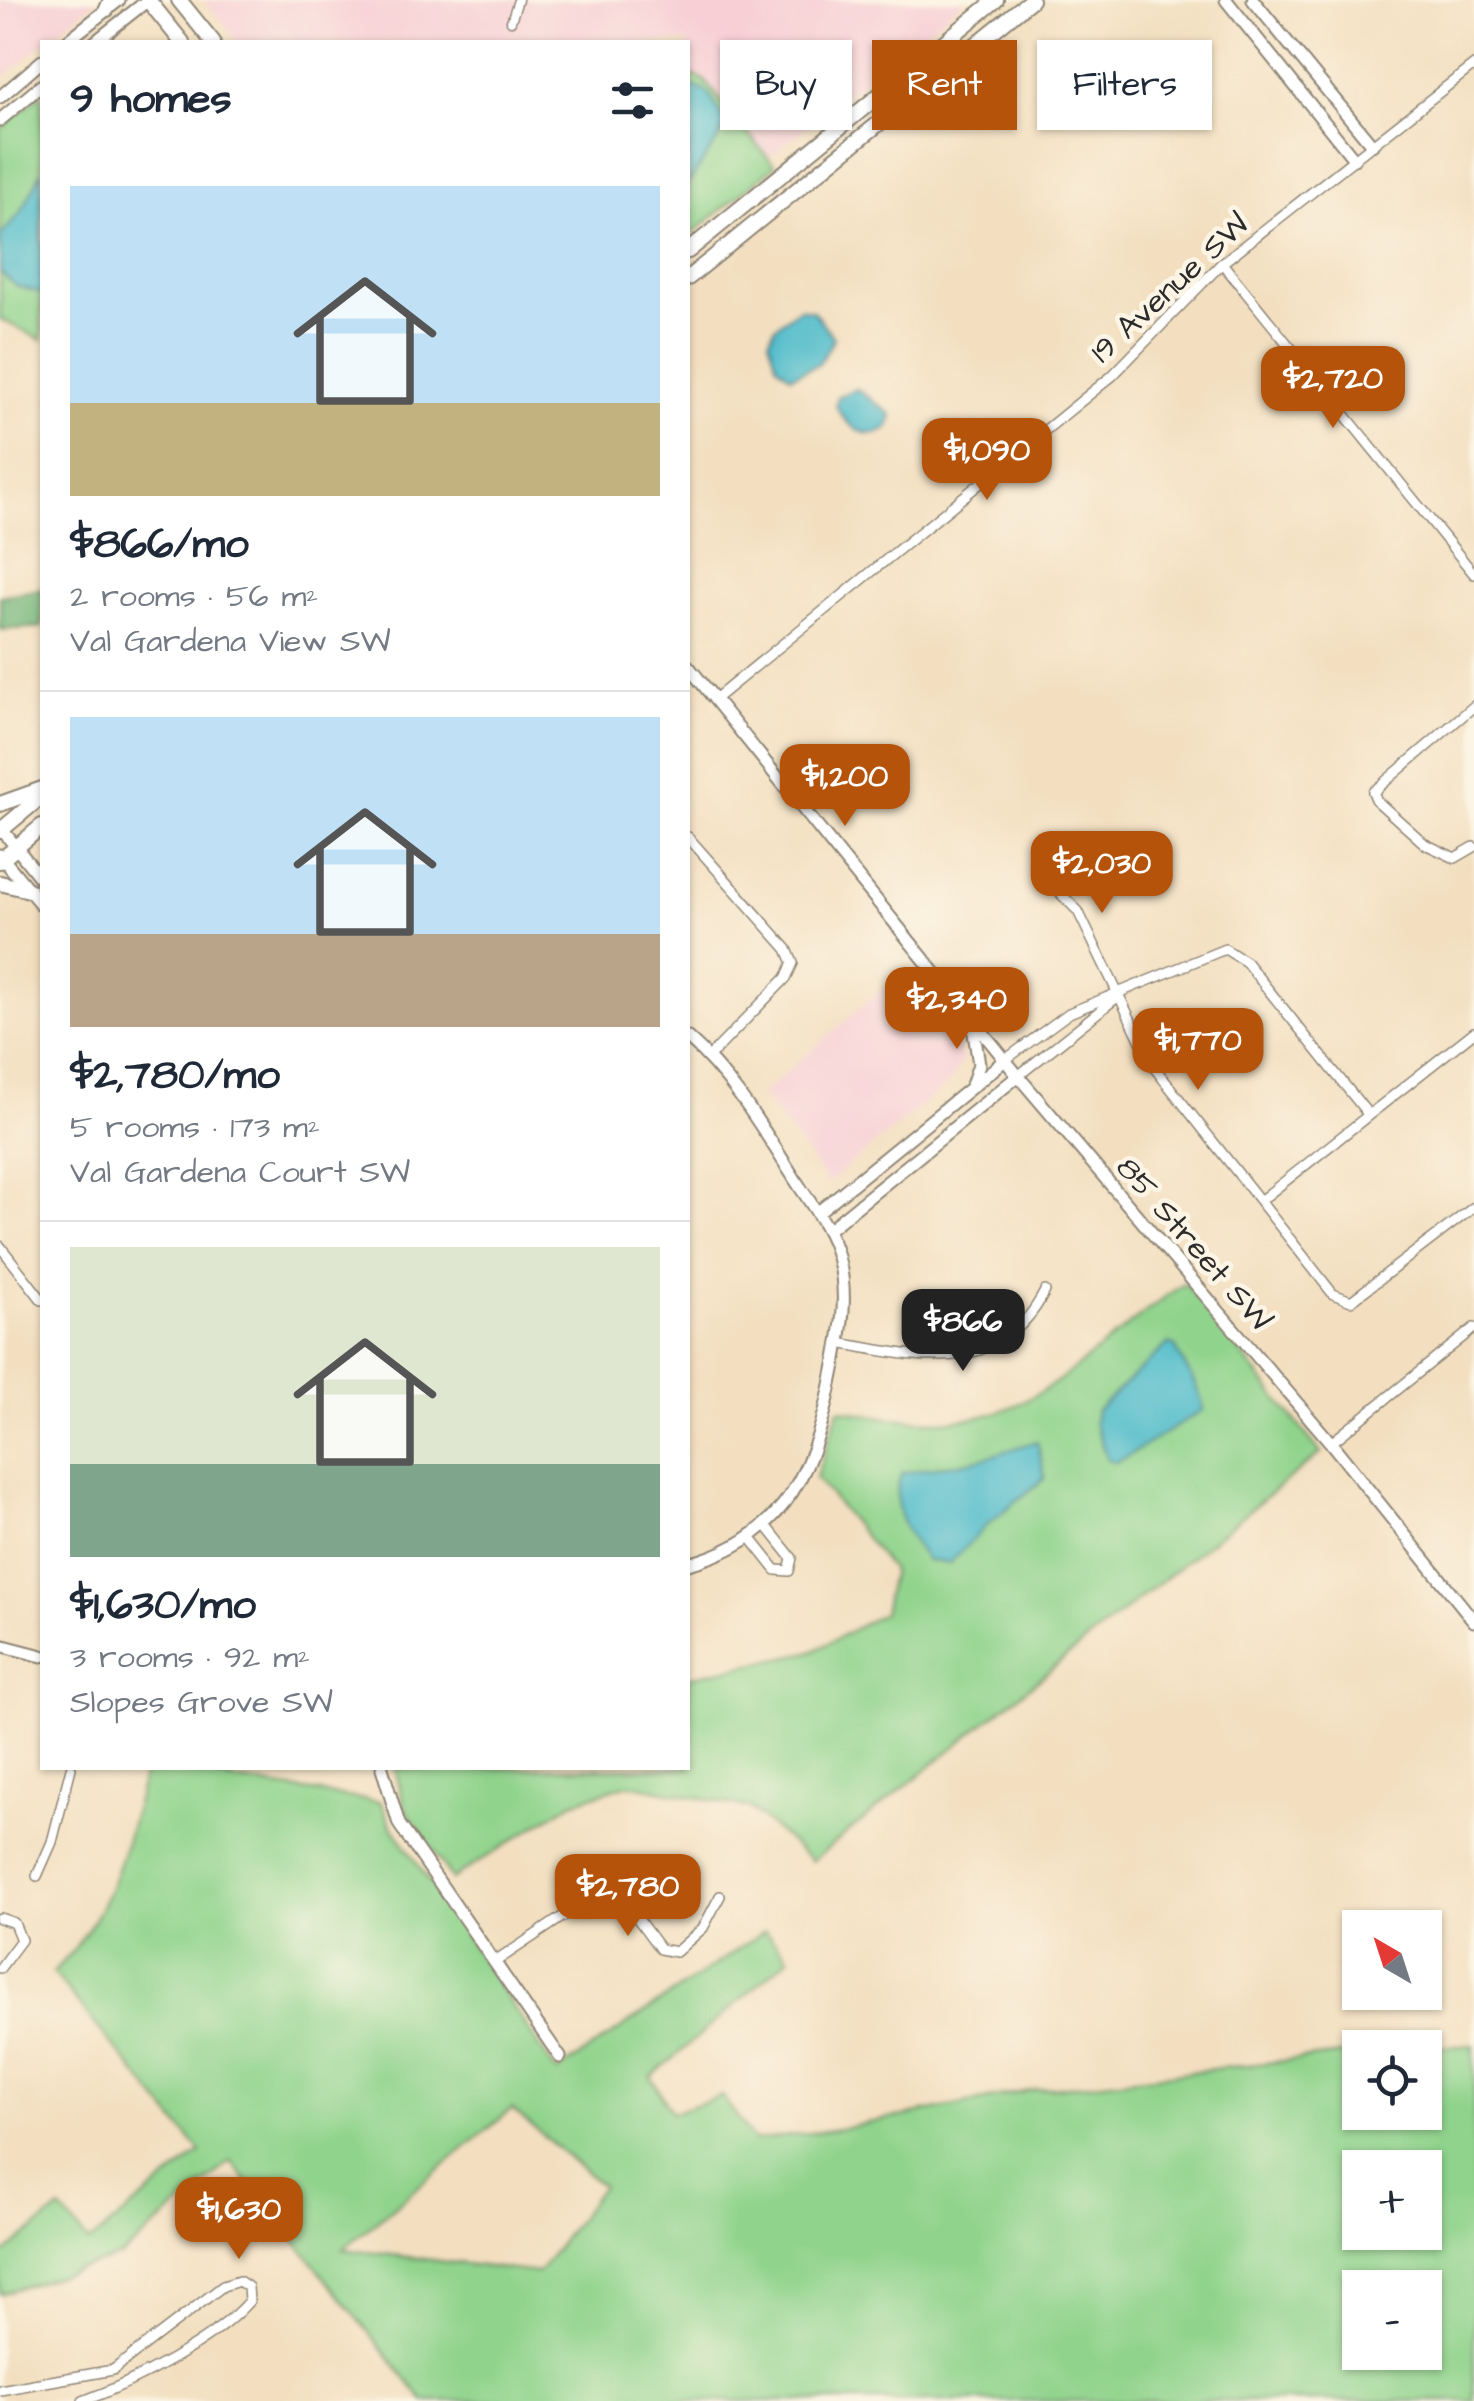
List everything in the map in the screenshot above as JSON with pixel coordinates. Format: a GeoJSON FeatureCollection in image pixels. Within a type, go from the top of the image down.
{"type":"FeatureCollection","features":[{"type":"Feature","properties":{"kind":"main road"},"geometry":{"type":"LineString","coordinates":[[148,0],[180,40]]}},
{"type":"Feature","properties":{"kind":"main road"},"geometry":{"type":"LineString","coordinates":[[179,0],[212,40]]}},
{"type":"Feature","properties":{"kind":"main road"},"geometry":{"type":"LineString","coordinates":[[690,249],[996,0]]}},
{"type":"Feature","properties":{"kind":"main road"},"geometry":{"type":"LineString","coordinates":[[690,276],[1020,3]]}},
{"type":"Feature","properties":{"kind":"main road"},"geometry":{"type":"LineString","coordinates":[[794,164],[809,180]]}},
{"type":"Feature","properties":{"kind":"main road"},"geometry":{"type":"LineString","coordinates":[[0,804],[40,793]]}},
{"type":"Feature","properties":{"kind":"main road"},"geometry":{"type":"LineString","coordinates":[[0,829],[40,794]]}},
{"type":"Feature","properties":{"kind":"main road"},"geometry":{"type":"LineString","coordinates":[[1,858],[40,828]]}},
{"type":"Feature","properties":{"kind":"main road"},"geometry":{"type":"LineString","coordinates":[[0,883],[30,890]]}},
{"type":"Feature","properties":{"kind":"street"},"geometry":{"type":"LineString","coordinates":[[98,40],[148,0]]}},
{"type":"Feature","properties":{"kind":"street"},"geometry":{"type":"LineString","coordinates":[[512,21],[518,0]]}},
{"type":"Feature","properties":{"kind":"street"},"geometry":{"type":"LineString","coordinates":[[1226,0],[1354,159]]}},
{"type":"Feature","properties":{"kind":"street"},"geometry":{"type":"LineString","coordinates":[[1253,0],[1372,145]]}},
{"type":"Feature","properties":{"kind":"street"},"geometry":{"type":"LineString","coordinates":[[68,40],[113,3]]}},
{"type":"Feature","properties":{"kind":"street"},"geometry":{"type":"LineString","coordinates":[[1274,59],[1290,45]]}},
{"type":"Feature","properties":{"kind":"street"},"geometry":{"type":"LineString","coordinates":[[0,97],[40,63]]}},
{"type":"Feature","properties":{"kind":"street","name":"19 Avenue SW"},"geometry":{"type":"LineString","coordinates":[[714,700],[1112,376],[1222,263],[1474,65]]}},
{"type":"Feature","properties":{"kind":"street"},"geometry":{"type":"LineString","coordinates":[[0,120],[40,86]]}},
{"type":"Feature","properties":{"kind":"street"},"geometry":{"type":"LineString","coordinates":[[1222,263],[1474,574]]}},
{"type":"Feature","properties":{"kind":"street","name":"85 Street SW"},"geometry":{"type":"LineString","coordinates":[[690,669],[1018,1076],[1331,1442],[1474,1621]]}},
{"type":"Feature","properties":{"kind":"street"},"geometry":{"type":"LineString","coordinates":[[1474,706],[1373,792],[1377,802],[1432,848],[1454,858],[1474,848]]}},
{"type":"Feature","properties":{"kind":"street"},"geometry":{"type":"LineString","coordinates":[[0,829],[40,878]]}},
{"type":"Feature","properties":{"kind":"street"},"geometry":{"type":"LineString","coordinates":[[690,839],[787,949],[792,963],[786,978],[709,1057]]}},
{"type":"Feature","properties":{"kind":"street"},"geometry":{"type":"LineString","coordinates":[[1,858],[40,903]]}},
{"type":"Feature","properties":{"kind":"street"},"geometry":{"type":"LineString","coordinates":[[1038,871],[1078,911],[1162,1079],[1334,1294],[1351,1301],[1362,1297],[1474,1207]]}},
{"type":"Feature","properties":{"kind":"street"},"geometry":{"type":"LineString","coordinates":[[817,1212],[1069,1013],[1118,996],[1215,951],[1232,952],[1246,962],[1368,1114]]}},
{"type":"Feature","properties":{"kind":"street"},"geometry":{"type":"LineString","coordinates":[[828,1230],[1118,996]]}},
{"type":"Feature","properties":{"kind":"street"},"geometry":{"type":"LineString","coordinates":[[970,1089],[979,1064],[971,1016]]}},
{"type":"Feature","properties":{"kind":"street"},"geometry":{"type":"LineString","coordinates":[[1260,1201],[1474,1032]]}},
{"type":"Feature","properties":{"kind":"street"},"geometry":{"type":"LineString","coordinates":[[690,1040],[731,1081],[828,1230],[839,1258],[844,1298],[839,1343],[808,1466],[788,1501],[749,1536],[718,1554],[690,1563]]}},
{"type":"Feature","properties":{"kind":"street"},"geometry":{"type":"LineString","coordinates":[[0,1246],[40,1297]]}},
{"type":"Feature","properties":{"kind":"street"},"geometry":{"type":"LineString","coordinates":[[839,1343],[926,1359],[972,1352],[1016,1331],[1045,1291]]}},
{"type":"Feature","properties":{"kind":"street"},"geometry":{"type":"LineString","coordinates":[[1331,1442],[1474,1328]]}},
{"type":"Feature","properties":{"kind":"street"},"geometry":{"type":"LineString","coordinates":[[749,1536],[776,1570],[789,1571],[792,1558],[765,1524]]}},
{"type":"Feature","properties":{"kind":"street"},"geometry":{"type":"LineString","coordinates":[[0,1645],[40,1655]]}},
{"type":"Feature","properties":{"kind":"street"},"geometry":{"type":"LineString","coordinates":[[37,1876],[52,1842],[70,1770]]}},
{"type":"Feature","properties":{"kind":"street"},"geometry":{"type":"LineString","coordinates":[[383,1770],[399,1824],[560,2057]]}},
{"type":"Feature","properties":{"kind":"street"},"geometry":{"type":"LineString","coordinates":[[495,1962],[604,1889],[621,1896],[660,1949],[676,1952],[704,1928],[720,1896]]}},
{"type":"Feature","properties":{"kind":"street"},"geometry":{"type":"LineString","coordinates":[[0,1918],[14,1923],[21,1940],[0,1968]]}},
{"type":"Feature","properties":{"kind":"street"},"geometry":{"type":"LineString","coordinates":[[0,2390],[113,2370],[223,2286],[239,2281],[248,2287],[249,2301],[218,2327],[124,2383],[82,2401]]}},
{"type":"Feature","properties":{"kind":"shaded area"},"geometry":{"type":"Polygon","coordinates":[[[0,0],[96,0],[48,40],[40,40],[40,47],[0,80],[0,0]]]}},
{"type":"Feature","properties":{"kind":"shaded area"},"geometry":{"type":"Polygon","coordinates":[[[204,0],[965,0],[915,40],[872,40],[872,75],[852,91],[852,40],[720,40],[720,100],[704,80],[690,74],[690,40],[236,40],[204,0]]]}},
{"type":"Feature","properties":{"kind":"shaded area"},"geometry":{"type":"Polygon","coordinates":[[[745,130],[803,130],[768,158],[745,130]]]}},
{"type":"Feature","properties":{"kind":"shaded area"},"geometry":{"type":"Polygon","coordinates":[[[899,974],[909,980],[964,1058],[950,1082],[828,1183],[762,1094],[899,974]]]}},
{"type":"Feature","properties":{"kind":"green space"},"geometry":{"type":"Polygon","coordinates":[[[690,74],[704,80],[720,99],[720,130],[745,130],[775,166],[690,235],[690,74]]]}},
{"type":"Feature","properties":{"kind":"green space"},"geometry":{"type":"Polygon","coordinates":[[[40,95],[40,339],[0,319],[0,130],[40,95]]]}},
{"type":"Feature","properties":{"kind":"green space"},"geometry":{"type":"Polygon","coordinates":[[[40,589],[40,627],[0,630],[0,596],[40,589]]]}},
{"type":"Feature","properties":{"kind":"green space"},"geometry":{"type":"Polygon","coordinates":[[[1185,1283],[1321,1453],[812,1861],[750,1808],[629,1784],[573,1802],[452,1879],[405,1808],[396,1770],[690,1770],[690,1677],[814,1651],[883,1613],[892,1570],[816,1478],[839,1409],[903,1419],[954,1420],[995,1413],[1031,1398],[1185,1283]]]}},
{"type":"Feature","properties":{"kind":"green space"},"geometry":{"type":"Polygon","coordinates":[[[144,1770],[190,1770],[237,1781],[381,1802],[392,1826],[557,2072],[765,1931],[789,1958],[651,2077],[672,2113],[722,2096],[754,2141],[839,2129],[1034,2090],[1342,2054],[1342,2130],[1442,2130],[1442,2047],[1474,2045],[1474,2401],[424,2401],[231,2161],[122,2256],[0,2294],[0,2257],[60,2209],[89,2243],[201,2152],[53,1973],[90,1926],[114,1878],[144,1770]],[[512,2109],[343,2249],[538,2273],[602,2186],[512,2109]]]}},
{"type":"Feature","properties":{"kind":"water"},"geometry":{"type":"Polygon","coordinates":[[[690,84],[708,93],[720,112],[720,130],[725,130],[690,181],[690,84]]]}},
{"type":"Feature","properties":{"kind":"water"},"geometry":{"type":"Polygon","coordinates":[[[40,174],[40,292],[16,286],[0,272],[0,236],[21,213],[40,174]]]}},
{"type":"Feature","properties":{"kind":"water"},"geometry":{"type":"Polygon","coordinates":[[[799,308],[813,311],[834,338],[819,364],[791,376],[777,365],[769,340],[775,327],[799,308]]]}},
{"type":"Feature","properties":{"kind":"water"},"geometry":{"type":"Polygon","coordinates":[[[857,389],[892,415],[889,427],[865,433],[846,420],[836,406],[838,396],[857,389]]]}},
{"type":"Feature","properties":{"kind":"water"},"geometry":{"type":"Polygon","coordinates":[[[1168,1344],[1175,1346],[1203,1410],[1125,1458],[1115,1462],[1107,1459],[1094,1422],[1096,1411],[1168,1344]]]}},
{"type":"Feature","properties":{"kind":"water"},"geometry":{"type":"Polygon","coordinates":[[[1037,1441],[1045,1478],[989,1523],[949,1564],[927,1560],[901,1519],[897,1497],[902,1473],[981,1459],[1037,1441]]]}}]}
